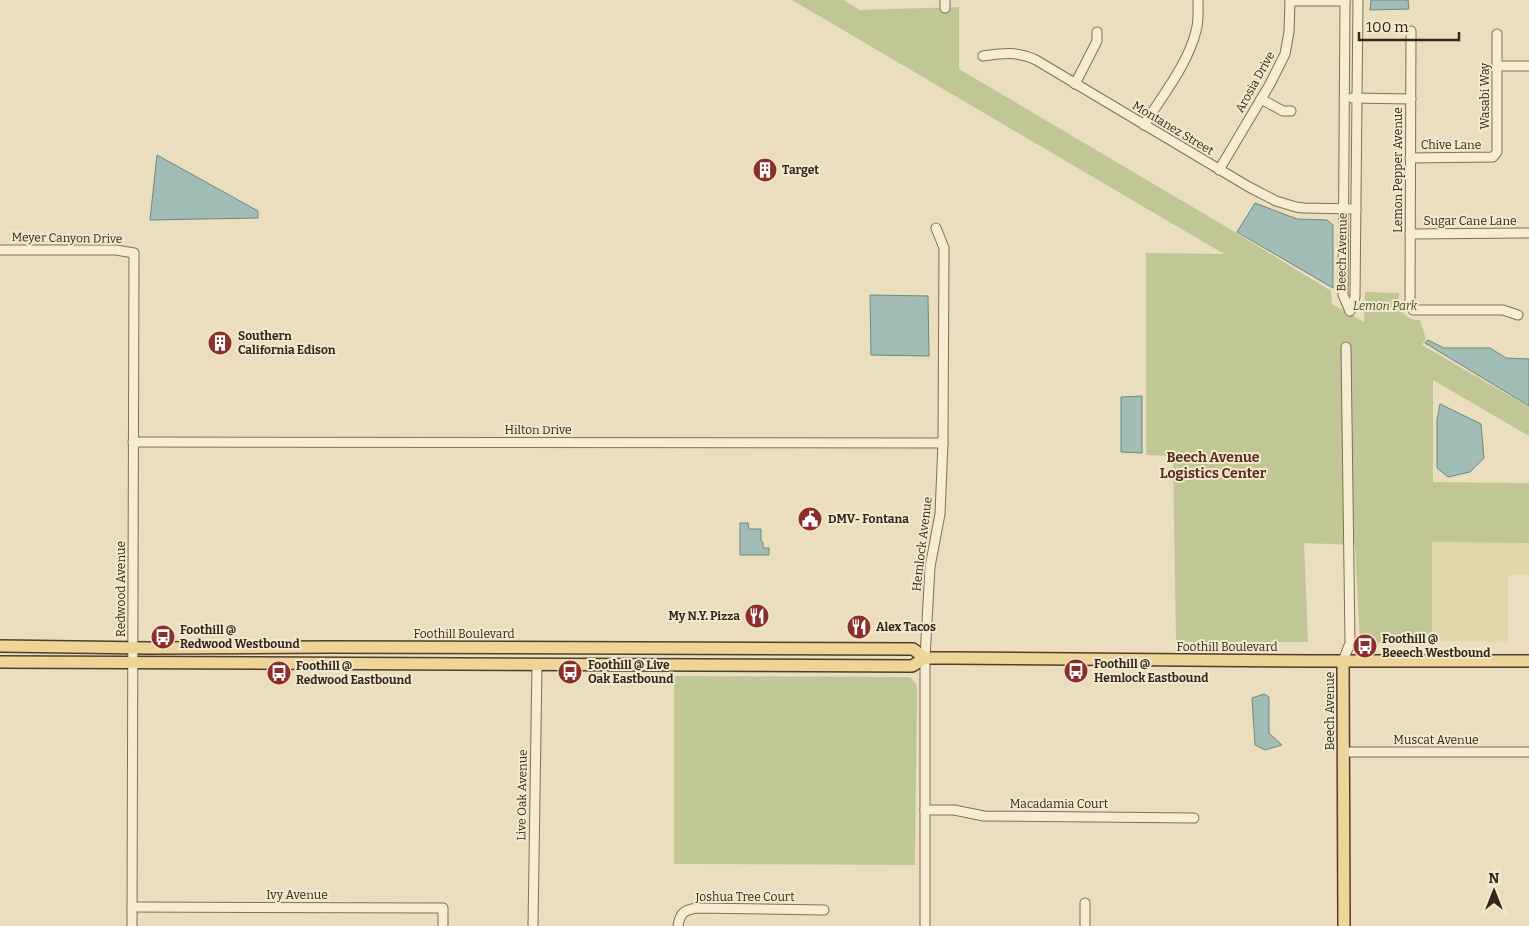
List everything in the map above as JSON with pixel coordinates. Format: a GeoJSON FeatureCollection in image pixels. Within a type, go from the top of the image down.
{"type":"FeatureCollection","features":[{"type":"Feature","properties":{"kind":"main road","name":"Foothill Boulevard"},"geometry":{"type":"LineString","coordinates":[[0,646],[133,648],[912,649],[925,658]]}},
{"type":"Feature","properties":{"kind":"main road","name":"Foothill Boulevard"},"geometry":{"type":"LineString","coordinates":[[0,662],[912,666],[925,658],[1529,661]]}},
{"type":"Feature","properties":{"kind":"main road","name":"Beech Avenue"},"geometry":{"type":"LineString","coordinates":[[1343,661],[1344,926]]}},
{"type":"Feature","properties":{"kind":"street"},"geometry":{"type":"LineString","coordinates":[[1144,125],[1178,71],[1192,44],[1197,29],[1198,0]]}},
{"type":"Feature","properties":{"kind":"street"},"geometry":{"type":"LineString","coordinates":[[1290,0],[1346,0]]}},
{"type":"Feature","properties":{"kind":"street","name":"Arosia Drive"},"geometry":{"type":"LineString","coordinates":[[1219,170],[1277,72],[1285,54],[1289,32],[1290,0]]}},
{"type":"Feature","properties":{"kind":"street","name":"Beech Avenue"},"geometry":{"type":"LineString","coordinates":[[1346,0],[1343,295],[1350,311],[1355,296],[1358,0]]}},
{"type":"Feature","properties":{"kind":"street","name":"Lemon Pepper Avenue"},"geometry":{"type":"LineString","coordinates":[[1411,31],[1410,305],[1413,310],[1503,310],[1518,315]]}},
{"type":"Feature","properties":{"kind":"street"},"geometry":{"type":"LineString","coordinates":[[1075,84],[1097,41],[1097,32]]}},
{"type":"Feature","properties":{"kind":"street","name":"Wasabi Way"},"geometry":{"type":"LineString","coordinates":[[1493,157],[1497,152],[1497,34]]}},
{"type":"Feature","properties":{"kind":"street","name":"Montanez Street"},"geometry":{"type":"LineString","coordinates":[[983,56],[1004,52],[1019,54],[1036,60],[1263,195],[1288,205],[1304,208],[1356,209]]}},
{"type":"Feature","properties":{"kind":"street"},"geometry":{"type":"LineString","coordinates":[[1498,66],[1529,66]]}},
{"type":"Feature","properties":{"kind":"street"},"geometry":{"type":"LineString","coordinates":[[1344,98],[1410,99]]}},
{"type":"Feature","properties":{"kind":"street"},"geometry":{"type":"LineString","coordinates":[[1261,99],[1283,111],[1291,111]]}},
{"type":"Feature","properties":{"kind":"street","name":"Chive Lane"},"geometry":{"type":"LineString","coordinates":[[1410,158],[1493,157]]}},
{"type":"Feature","properties":{"kind":"street","name":"Hemlock Avenue"},"geometry":{"type":"LineString","coordinates":[[925,926],[925,658],[930,567],[940,514],[943,443],[944,248],[936,228]]}},
{"type":"Feature","properties":{"kind":"street","name":"Sugar Cane Lane"},"geometry":{"type":"LineString","coordinates":[[1410,234],[1529,233]]}},
{"type":"Feature","properties":{"kind":"street","name":"Meyer Canyon Drive"},"geometry":{"type":"LineString","coordinates":[[0,250],[116,250],[134,253]]}},
{"type":"Feature","properties":{"kind":"street","name":"Redwood Avenue"},"geometry":{"type":"LineString","coordinates":[[132,926],[134,253]]}},
{"type":"Feature","properties":{"kind":"street","name":"Beech Avenue"},"geometry":{"type":"LineString","coordinates":[[1343,661],[1350,643],[1346,347]]}},
{"type":"Feature","properties":{"kind":"street","name":"Hilton Drive"},"geometry":{"type":"LineString","coordinates":[[134,442],[943,443]]}},
{"type":"Feature","properties":{"kind":"street","name":"Live Oak Avenue"},"geometry":{"type":"LineString","coordinates":[[533,926],[537,664]]}},
{"type":"Feature","properties":{"kind":"street","name":"Muscat Avenue"},"geometry":{"type":"LineString","coordinates":[[1344,752],[1529,752]]}},
{"type":"Feature","properties":{"kind":"street","name":"Macadamia Court"},"geometry":{"type":"LineString","coordinates":[[925,810],[954,810],[984,816],[1194,818]]}},
{"type":"Feature","properties":{"kind":"street"},"geometry":{"type":"LineString","coordinates":[[1085,903],[1085,926]]}},
{"type":"Feature","properties":{"kind":"street","name":"Ivy Avenue"},"geometry":{"type":"LineString","coordinates":[[132,907],[443,908],[443,926]]}},
{"type":"Feature","properties":{"kind":"street","name":"Joshua Tree Court"},"geometry":{"type":"LineString","coordinates":[[678,926],[680,915],[686,910],[697,908],[824,910]]}},
{"type":"Feature","properties":{"kind":"shaded area"},"geometry":{"type":"Polygon","coordinates":[[[1432,542],[1529,543],[1529,574],[1508,575],[1508,642],[1432,641],[1432,542]]]}},
{"type":"Feature","properties":{"kind":"green space","name":"Lemon Park"},"geometry":{"type":"Polygon","coordinates":[[[792,0],[843,0],[860,10],[959,7],[959,69],[1331,291],[1332,304],[1364,322],[1365,292],[1399,293],[1401,308],[1406,316],[1414,320],[1420,320],[1426,339],[1422,345],[1529,407],[1529,436],[1433,380],[1433,482],[1529,483],[1529,543],[1432,542],[1432,641],[1360,644],[1355,545],[1304,543],[1308,642],[1176,642],[1173,456],[1146,455],[1146,253],[1224,254],[792,0]]]}},
{"type":"Feature","properties":{"kind":"green space"},"geometry":{"type":"Polygon","coordinates":[[[674,676],[910,677],[917,685],[915,865],[674,864],[674,676]]]}},
{"type":"Feature","properties":{"kind":"water"},"geometry":{"type":"Polygon","coordinates":[[[1371,0],[1408,0],[1409,9],[1370,10],[1371,0]]]}},
{"type":"Feature","properties":{"kind":"water"},"geometry":{"type":"Polygon","coordinates":[[[157,155],[258,211],[258,218],[150,220],[157,155]]]}},
{"type":"Feature","properties":{"kind":"water"},"geometry":{"type":"Polygon","coordinates":[[[1255,203],[1297,219],[1327,220],[1333,225],[1333,288],[1237,232],[1255,203]]]}},
{"type":"Feature","properties":{"kind":"water"},"geometry":{"type":"Polygon","coordinates":[[[870,295],[928,296],[929,356],[871,355],[870,295]]]}},
{"type":"Feature","properties":{"kind":"water"},"geometry":{"type":"Polygon","coordinates":[[[1428,340],[1444,348],[1490,348],[1506,358],[1529,359],[1529,406],[1425,343],[1428,340]]]}},
{"type":"Feature","properties":{"kind":"water"},"geometry":{"type":"Polygon","coordinates":[[[1142,396],[1142,453],[1121,452],[1121,397],[1142,396]]]}},
{"type":"Feature","properties":{"kind":"water"},"geometry":{"type":"Polygon","coordinates":[[[1440,404],[1481,424],[1484,458],[1470,472],[1448,477],[1437,468],[1437,420],[1440,404]]]}},
{"type":"Feature","properties":{"kind":"water"},"geometry":{"type":"Polygon","coordinates":[[[740,523],[748,523],[749,529],[761,529],[763,548],[769,548],[769,555],[740,555],[740,523]]]}},
{"type":"Feature","properties":{"kind":"water"},"geometry":{"type":"Polygon","coordinates":[[[1264,694],[1269,697],[1269,733],[1282,745],[1265,750],[1255,745],[1252,698],[1264,694]]]}},
{"type":"Feature","properties":{"kind":"place","name":"Target"},"geometry":{"type":"Point","coordinates":[765,170]}},
{"type":"Feature","properties":{"kind":"place","name":"Southern California Edison"},"geometry":{"type":"Point","coordinates":[220,343]}},
{"type":"Feature","properties":{"kind":"place","name":"DMV- Fontana"},"geometry":{"type":"Point","coordinates":[810,519]}},
{"type":"Feature","properties":{"kind":"place","name":"My N.Y. Pizza"},"geometry":{"type":"Point","coordinates":[757,616]}},
{"type":"Feature","properties":{"kind":"place","name":"Alex Tacos"},"geometry":{"type":"Point","coordinates":[859,627]}},
{"type":"Feature","properties":{"kind":"place","name":"Foothill @ Redwood Westbound"},"geometry":{"type":"Point","coordinates":[163,637]}},
{"type":"Feature","properties":{"kind":"place","name":"Foothill @ Beeech Westbound"},"geometry":{"type":"Point","coordinates":[1365,646]}},
{"type":"Feature","properties":{"kind":"place","name":"Foothill @ Hemlock Eastbound"},"geometry":{"type":"Point","coordinates":[1076,671]}},
{"type":"Feature","properties":{"kind":"place","name":"Foothill @ Live Oak Eastbound"},"geometry":{"type":"Point","coordinates":[570,672]}},
{"type":"Feature","properties":{"kind":"place","name":"Foothill @ Redwood Eastbound"},"geometry":{"type":"Point","coordinates":[279,673]}},
{"type":"Feature","properties":{"kind":"district","name":"Beech Avenue Logistics Center"},"geometry":{"type":"Point","coordinates":[1213,466]}}]}
